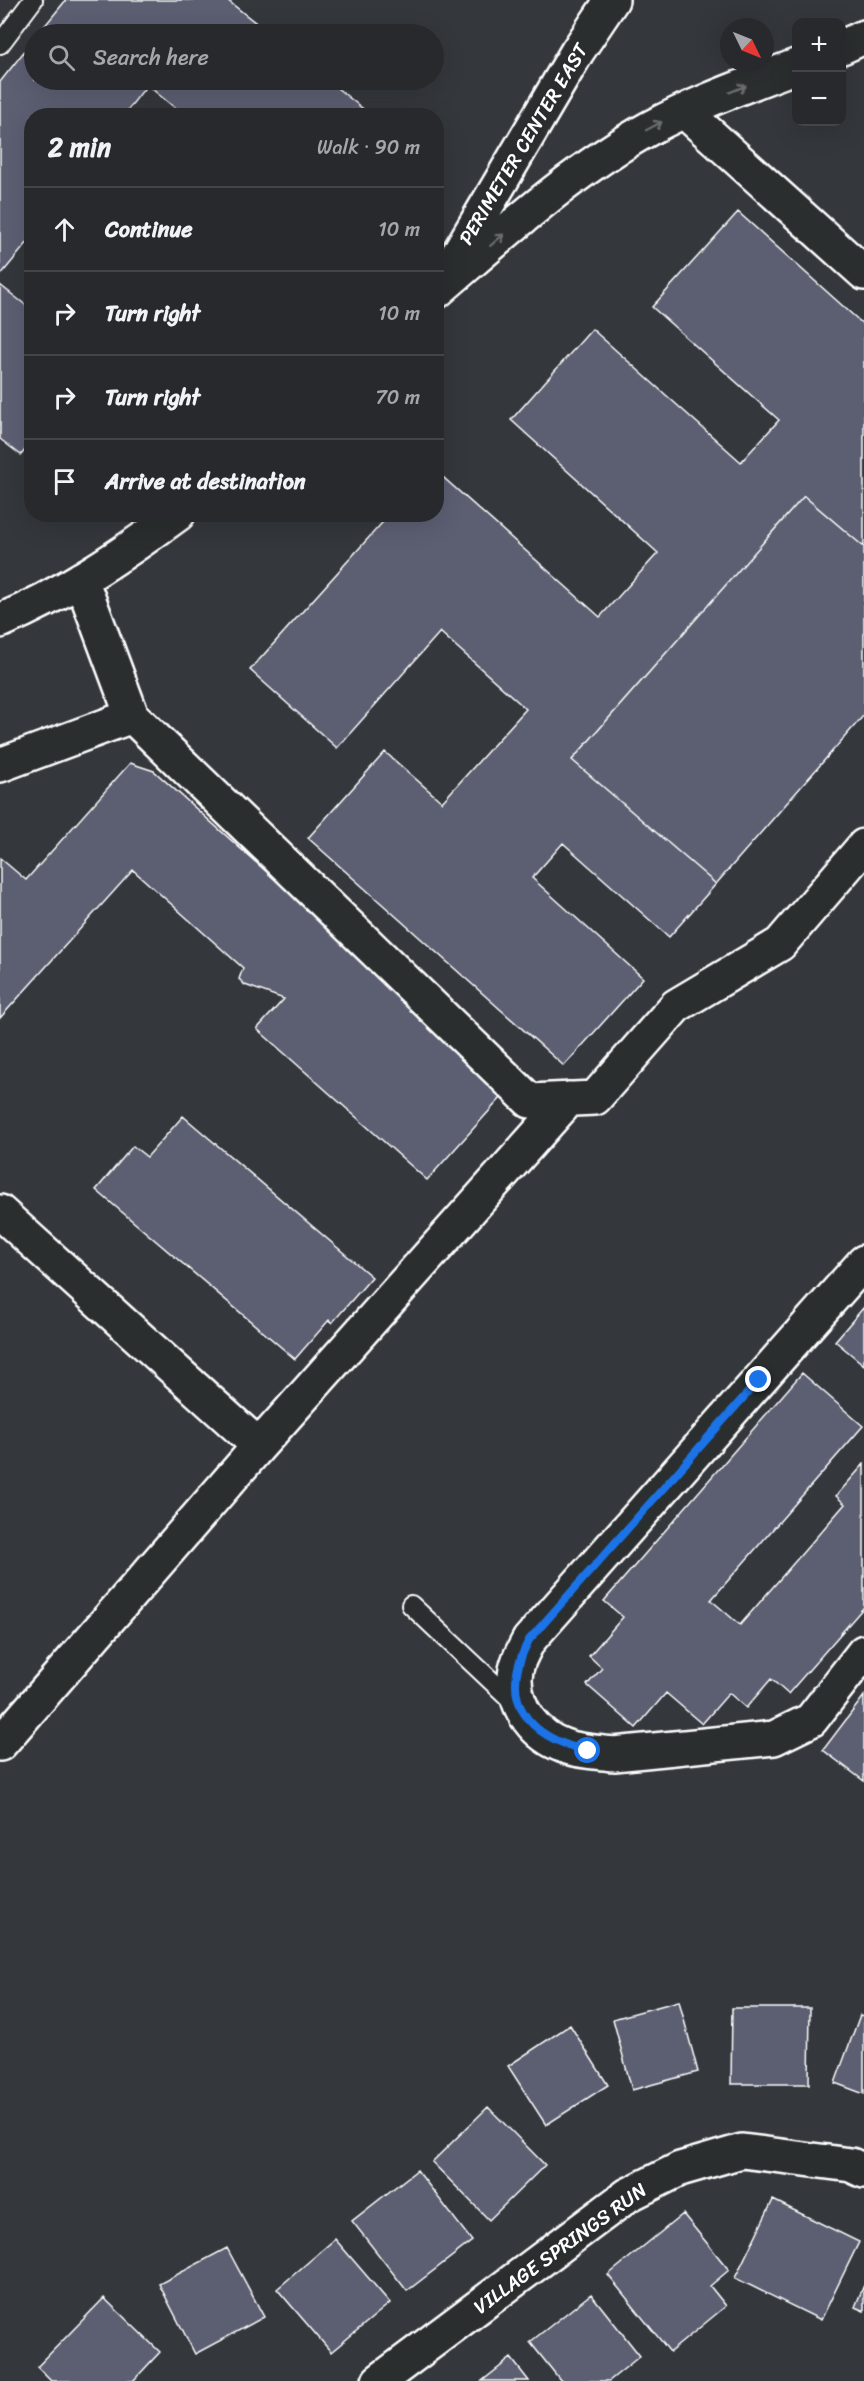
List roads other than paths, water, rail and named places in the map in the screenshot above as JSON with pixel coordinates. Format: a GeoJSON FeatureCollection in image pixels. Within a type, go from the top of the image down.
{"type":"FeatureCollection","features":[{"type":"Feature","properties":{"kind":"street","name":"PERIMETER CENTER EAST"},"geometry":{"type":"LineString","coordinates":[[444,278],[577,52],[612,0]]}},
{"type":"Feature","properties":{"kind":"street","name":"PERIMETER CENTER EAST"},"geometry":{"type":"LineString","coordinates":[[444,284],[538,204],[575,176],[647,129],[684,111],[792,68]]}},
{"type":"Feature","properties":{"kind":"street"},"geometry":{"type":"LineString","coordinates":[[684,111],[864,273]]}},
{"type":"Feature","properties":{"kind":"street"},"geometry":{"type":"LineString","coordinates":[[0,621],[122,555],[167,522]]}},
{"type":"Feature","properties":{"kind":"street"},"geometry":{"type":"LineString","coordinates":[[81,579],[132,716],[530,1101],[595,1098],[676,1006],[780,944],[864,846]]}},
{"type":"Feature","properties":{"kind":"street"},"geometry":{"type":"LineString","coordinates":[[0,765],[132,716]]}},
{"type":"Feature","properties":{"kind":"street"},"geometry":{"type":"LineString","coordinates":[[0,1744],[259,1446],[569,1099]]}},
{"type":"Feature","properties":{"kind":"street"},"geometry":{"type":"LineString","coordinates":[[0,1212],[259,1446]]}},
{"type":"Feature","properties":{"kind":"street"},"geometry":{"type":"LineString","coordinates":[[864,1262],[529,1640],[519,1660],[515,1678],[522,1710],[531,1724],[546,1736],[563,1746],[614,1754],[774,1738],[811,1720],[864,1652]]}},
{"type":"Feature","properties":{"kind":"street","name":"VILLAGE SPRINGS RUN"},"geometry":{"type":"LineString","coordinates":[[379,2381],[628,2194],[680,2169],[742,2151],[851,2165],[864,2171]]}},
{"type":"Feature","properties":{"kind":"lane"},"geometry":{"type":"LineString","coordinates":[[0,44],[33,0]]}},
{"type":"Feature","properties":{"kind":"lane"},"geometry":{"type":"LineString","coordinates":[[411,1605],[522,1710]]}}]}
